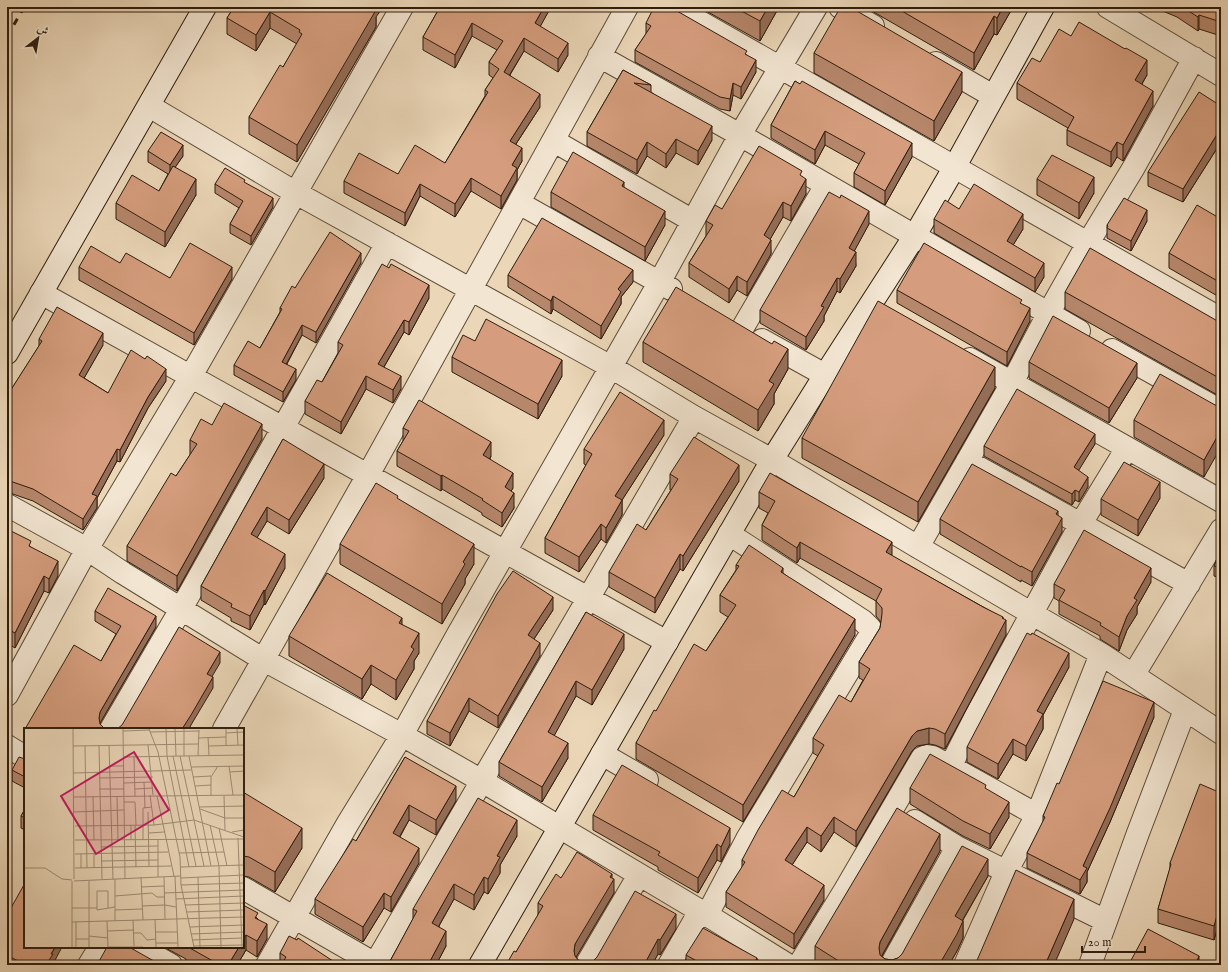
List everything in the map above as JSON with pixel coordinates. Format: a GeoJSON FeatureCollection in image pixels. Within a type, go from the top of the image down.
{"type":"FeatureCollection","features":[{"type":"Feature","properties":{"kind":"street"},"geometry":{"type":"LineString","coordinates":[[7,353],[205,7]]}},
{"type":"Feature","properties":{"kind":"street"},"geometry":{"type":"LineString","coordinates":[[7,695],[86,549],[191,376],[402,7]]}},
{"type":"Feature","properties":{"kind":"street"},"geometry":{"type":"LineString","coordinates":[[225,728],[368,475],[627,7]]}},
{"type":"Feature","properties":{"kind":"street"},"geometry":{"type":"LineString","coordinates":[[674,7],[1221,319]]}},
{"type":"Feature","properties":{"kind":"street"},"geometry":{"type":"LineString","coordinates":[[267,965],[348,823],[402,735],[611,367],[740,135],[816,7]]}},
{"type":"Feature","properties":{"kind":"street"},"geometry":{"type":"LineString","coordinates":[[840,7],[893,38]]}},
{"type":"Feature","properties":{"kind":"street"},"geometry":{"type":"LineString","coordinates":[[480,965],[772,460],[824,375],[914,237],[1043,7]]}},
{"type":"Feature","properties":{"kind":"street"},"geometry":{"type":"LineString","coordinates":[[1108,7],[1221,75]]}},
{"type":"Feature","properties":{"kind":"street"},"geometry":{"type":"LineString","coordinates":[[920,53],[993,96]]}},
{"type":"Feature","properties":{"kind":"street"},"geometry":{"type":"LineString","coordinates":[[599,56],[740,135],[1048,314],[1221,410]]}},
{"type":"Feature","properties":{"kind":"street"},"geometry":{"type":"LineString","coordinates":[[918,547],[1012,383],[1048,314],[1088,243],[1134,167],[1194,58]]}},
{"type":"Feature","properties":{"kind":"street"},"geometry":{"type":"LineString","coordinates":[[149,106],[296,193],[611,367],[694,417],[772,460],[1134,674],[1221,734]]}},
{"type":"Feature","properties":{"kind":"street"},"geometry":{"type":"LineString","coordinates":[[554,141],[693,221]]}},
{"type":"Feature","properties":{"kind":"street"},"geometry":{"type":"LineString","coordinates":[[742,329],[826,185]]}},
{"type":"Feature","properties":{"kind":"street"},"geometry":{"type":"LineString","coordinates":[[519,202],[686,298]]}},
{"type":"Feature","properties":{"kind":"street"},"geometry":{"type":"LineString","coordinates":[[112,728],[181,609],[388,243]]}},
{"type":"Feature","properties":{"kind":"street"},"geometry":{"type":"LineString","coordinates":[[41,293],[666,642]]}},
{"type":"Feature","properties":{"kind":"street"},"geometry":{"type":"LineString","coordinates":[[871,303],[891,314]]}},
{"type":"Feature","properties":{"kind":"street"},"geometry":{"type":"LineString","coordinates":[[722,318],[824,375]]}},
{"type":"Feature","properties":{"kind":"street"},"geometry":{"type":"LineString","coordinates":[[952,348],[1221,501]]}},
{"type":"Feature","properties":{"kind":"street"},"geometry":{"type":"LineString","coordinates":[[244,889],[376,964],[694,417]]}},
{"type":"Feature","properties":{"kind":"street"},"geometry":{"type":"LineString","coordinates":[[950,767],[1031,613],[1080,525],[1127,448]]}},
{"type":"Feature","properties":{"kind":"street"},"geometry":{"type":"LineString","coordinates":[[967,461],[1080,525],[1189,584]]}},
{"type":"Feature","properties":{"kind":"street"},"geometry":{"type":"LineString","coordinates":[[7,505],[86,549],[264,660],[402,735],[482,781],[788,965]]}},
{"type":"Feature","properties":{"kind":"street"},"geometry":{"type":"LineString","coordinates":[[1134,674],[1221,530]]}},
{"type":"Feature","properties":{"kind":"street"},"geometry":{"type":"LineString","coordinates":[[668,965],[703,913],[740,835],[869,637],[870,628],[863,621],[729,534]]}},
{"type":"Feature","properties":{"kind":"street"},"geometry":{"type":"LineString","coordinates":[[965,965],[1006,872],[1037,815],[1101,654]]}},
{"type":"Feature","properties":{"kind":"street"},"geometry":{"type":"LineString","coordinates":[[1090,965],[1156,784],[1185,710]]}},
{"type":"Feature","properties":{"kind":"street"},"geometry":{"type":"LineString","coordinates":[[7,746],[24,756]]}},
{"type":"Feature","properties":{"kind":"street"},"geometry":{"type":"LineString","coordinates":[[602,754],[661,788]]}},
{"type":"Feature","properties":{"kind":"street"},"geometry":{"type":"LineString","coordinates":[[799,965],[922,758],[927,756],[933,758],[1037,815]]}},
{"type":"Feature","properties":{"kind":"street"},"geometry":{"type":"LineString","coordinates":[[893,808],[957,847],[1106,921]]}},
{"type":"Feature","properties":{"kind":"street"},"geometry":{"type":"LineString","coordinates":[[891,965],[957,847]]}},
{"type":"Feature","properties":{"kind":"street"},"geometry":{"type":"LineString","coordinates":[[586,965],[639,875]]}},
{"type":"Feature","properties":{"kind":"street"},"geometry":{"type":"LineString","coordinates":[[89,965],[99,948]]}},
{"type":"Feature","properties":{"kind":"street"},"geometry":{"type":"LineString","coordinates":[[141,948],[171,965]]}},
{"type":"Feature","properties":{"kind":"building"},"geometry":{"type":"Polygon","coordinates":[[[234,7],[373,7],[372,8],[376,10],[297,145],[249,117],[280,65],[283,67],[302,34],[299,32],[300,30],[270,12],[256,35],[227,18],[234,7]]]}},
{"type":"Feature","properties":{"kind":"building"},"geometry":{"type":"Polygon","coordinates":[[[440,7],[544,7],[535,23],[568,43],[558,59],[524,38],[504,72],[540,94],[510,141],[522,148],[512,165],[517,168],[501,196],[471,178],[455,204],[420,184],[405,213],[344,181],[359,153],[398,174],[415,145],[445,163],[488,92],[485,90],[499,69],[489,62],[503,41],[472,23],[455,55],[423,37],[440,7]]]}},
{"type":"Feature","properties":{"kind":"building"},"geometry":{"type":"Polygon","coordinates":[[[660,7],[670,7],[747,51],[745,54],[756,60],[741,87],[733,83],[730,99],[720,97],[635,50],[651,26],[646,23],[653,9],[658,11],[660,7]]]}},
{"type":"Feature","properties":{"kind":"building"},"geometry":{"type":"Polygon","coordinates":[[[734,7],[768,7],[760,21],[734,7]]]}},
{"type":"Feature","properties":{"kind":"building"},"geometry":{"type":"Polygon","coordinates":[[[850,7],[962,72],[934,121],[814,53],[840,8],[847,12],[850,7]]]}},
{"type":"Feature","properties":{"kind":"building"},"geometry":{"type":"Polygon","coordinates":[[[895,7],[1003,7],[997,18],[994,16],[974,53],[895,7]]]}},
{"type":"Feature","properties":{"kind":"building"},"geometry":{"type":"Polygon","coordinates":[[[1182,7],[1221,7],[1221,22],[1199,15],[1198,17],[1182,7]]]}},
{"type":"Feature","properties":{"kind":"building"},"geometry":{"type":"Polygon","coordinates":[[[1079,22],[1147,60],[1135,80],[1153,91],[1123,145],[1117,142],[1111,152],[1067,130],[1074,117],[1017,83],[1032,58],[1040,62],[1059,29],[1071,36],[1079,22]]]}},
{"type":"Feature","properties":{"kind":"building"},"geometry":{"type":"Polygon","coordinates":[[[623,70],[651,85],[634,83],[712,126],[698,151],[676,139],[666,154],[647,142],[637,160],[587,132],[623,70]]]}},
{"type":"Feature","properties":{"kind":"building"},"geometry":{"type":"Polygon","coordinates":[[[795,81],[800,84],[802,81],[912,143],[885,191],[854,173],[865,153],[825,131],[815,150],[771,125],[795,81]]]}},
{"type":"Feature","properties":{"kind":"building"},"geometry":{"type":"Polygon","coordinates":[[[1199,92],[1221,106],[1221,128],[1183,189],[1148,172],[1199,92]]]}},
{"type":"Feature","properties":{"kind":"building"},"geometry":{"type":"Polygon","coordinates":[[[161,132],[183,145],[170,165],[148,151],[161,132]]]}},
{"type":"Feature","properties":{"kind":"building"},"geometry":{"type":"Polygon","coordinates":[[[759,146],[802,171],[800,175],[806,179],[791,206],[783,202],[764,235],[771,240],[747,282],[737,276],[729,289],[689,263],[713,225],[706,221],[715,205],[722,209],[759,146]]]}},
{"type":"Feature","properties":{"kind":"building"},"geometry":{"type":"Polygon","coordinates":[[[573,152],[624,182],[622,186],[665,211],[645,247],[551,192],[573,152]]]}},
{"type":"Feature","properties":{"kind":"building"},"geometry":{"type":"Polygon","coordinates":[[[1052,155],[1094,177],[1079,203],[1037,179],[1052,155]]]}},
{"type":"Feature","properties":{"kind":"building"},"geometry":{"type":"Polygon","coordinates":[[[173,166],[196,179],[165,232],[116,203],[132,175],[159,191],[173,166]]]}},
{"type":"Feature","properties":{"kind":"building"},"geometry":{"type":"Polygon","coordinates":[[[225,168],[245,180],[244,182],[273,198],[251,236],[230,224],[243,201],[215,184],[225,168]]]}},
{"type":"Feature","properties":{"kind":"building"},"geometry":{"type":"Polygon","coordinates":[[[974,184],[1023,214],[1007,241],[1044,263],[1035,278],[934,219],[945,200],[959,209],[974,184]]]}},
{"type":"Feature","properties":{"kind":"building"},"geometry":{"type":"Polygon","coordinates":[[[829,192],[840,198],[841,195],[869,211],[849,248],[856,252],[840,279],[837,278],[821,306],[824,307],[806,337],[760,310],[829,192]]]}},
{"type":"Feature","properties":{"kind":"building"},"geometry":{"type":"Polygon","coordinates":[[[1124,198],[1147,210],[1131,241],[1107,228],[1107,225],[1124,198]]]}},
{"type":"Feature","properties":{"kind":"building"},"geometry":{"type":"Polygon","coordinates":[[[1197,205],[1221,219],[1221,283],[1169,253],[1197,205]]]}},
{"type":"Feature","properties":{"kind":"building"},"geometry":{"type":"Polygon","coordinates":[[[542,218],[633,270],[618,289],[621,292],[601,326],[553,296],[551,301],[508,275],[542,218]]]}},
{"type":"Feature","properties":{"kind":"building"},"geometry":{"type":"Polygon","coordinates":[[[330,232],[361,253],[316,332],[302,325],[282,362],[296,369],[283,392],[234,365],[248,341],[260,348],[282,309],[280,308],[292,286],[295,288],[330,232]]]}},
{"type":"Feature","properties":{"kind":"building"},"geometry":{"type":"Polygon","coordinates":[[[190,243],[232,267],[194,333],[79,267],[91,246],[120,263],[126,253],[170,278],[190,243]]]}},
{"type":"Feature","properties":{"kind":"building"},"geometry":{"type":"Polygon","coordinates":[[[924,243],[1022,300],[1020,303],[1030,308],[1007,352],[897,290],[924,243]]]}},
{"type":"Feature","properties":{"kind":"building"},"geometry":{"type":"Polygon","coordinates":[[[1090,248],[1221,323],[1221,379],[1065,292],[1090,248]]]}},
{"type":"Feature","properties":{"kind":"building"},"geometry":{"type":"Polygon","coordinates":[[[382,264],[389,268],[391,264],[429,285],[409,322],[404,320],[378,364],[401,376],[393,390],[366,376],[341,422],[305,401],[317,380],[322,382],[343,345],[338,342],[382,264]]]}},
{"type":"Feature","properties":{"kind":"building"},"geometry":{"type":"Polygon","coordinates":[[[676,287],[772,344],[774,341],[788,349],[769,381],[774,384],[758,410],[643,342],[676,287]]]}},
{"type":"Feature","properties":{"kind":"building"},"geometry":{"type":"Polygon","coordinates":[[[878,301],[995,367],[918,502],[802,438],[878,301]]]}},
{"type":"Feature","properties":{"kind":"building"},"geometry":{"type":"Polygon","coordinates":[[[57,307],[103,333],[79,375],[108,393],[131,350],[145,359],[147,356],[166,369],[148,397],[120,450],[117,449],[92,494],[97,496],[83,519],[33,489],[7,480],[7,460],[9,454],[7,453],[7,396],[42,341],[39,339],[57,307]]]}},
{"type":"Feature","properties":{"kind":"building"},"geometry":{"type":"Polygon","coordinates":[[[1053,316],[1137,363],[1109,408],[1029,362],[1053,316]]]}},
{"type":"Feature","properties":{"kind":"building"},"geometry":{"type":"Polygon","coordinates":[[[486,319],[562,360],[538,404],[452,357],[463,335],[475,341],[486,319]]]}},
{"type":"Feature","properties":{"kind":"building"},"geometry":{"type":"Polygon","coordinates":[[[1160,374],[1215,405],[1221,406],[1221,430],[1204,460],[1134,420],[1160,374]]]}},
{"type":"Feature","properties":{"kind":"building"},"geometry":{"type":"Polygon","coordinates":[[[1017,389],[1095,434],[1074,467],[1088,477],[1079,492],[1075,490],[1072,494],[984,446],[1017,389]]]}},
{"type":"Feature","properties":{"kind":"building"},"geometry":{"type":"Polygon","coordinates":[[[620,392],[664,420],[615,496],[622,500],[606,528],[601,524],[579,557],[545,538],[592,454],[584,449],[620,392]]]}},
{"type":"Feature","properties":{"kind":"building"},"geometry":{"type":"Polygon","coordinates":[[[419,400],[491,442],[483,455],[513,473],[505,487],[514,493],[502,513],[482,500],[483,499],[397,451],[409,431],[403,428],[419,400]]]}},
{"type":"Feature","properties":{"kind":"building"},"geometry":{"type":"Polygon","coordinates":[[[224,403],[262,424],[177,576],[127,546],[171,473],[176,476],[197,444],[190,440],[201,419],[212,425],[224,403]]]}},
{"type":"Feature","properties":{"kind":"building"},"geometry":{"type":"Polygon","coordinates":[[[694,437],[739,465],[683,556],[680,554],[655,598],[609,572],[637,524],[646,530],[678,479],[670,474],[694,437]]]}},
{"type":"Feature","properties":{"kind":"building"},"geometry":{"type":"Polygon","coordinates":[[[283,439],[324,464],[289,520],[267,507],[251,534],[285,554],[250,616],[231,607],[232,604],[201,586],[283,439]]]}},
{"type":"Feature","properties":{"kind":"building"},"geometry":{"type":"Polygon","coordinates":[[[1124,462],[1160,482],[1138,520],[1101,499],[1124,462]]]}},
{"type":"Feature","properties":{"kind":"building"},"geometry":{"type":"Polygon","coordinates":[[[972,464],[1058,511],[1056,514],[1062,518],[1032,572],[940,519],[972,464]]]}},
{"type":"Feature","properties":{"kind":"building"},"geometry":{"type":"Polygon","coordinates":[[[770,473],[892,542],[886,552],[1006,620],[945,734],[929,728],[917,731],[912,736],[856,831],[834,817],[821,836],[807,827],[785,860],[824,885],[794,934],[726,892],[745,862],[742,860],[782,790],[794,797],[824,745],[813,738],[839,695],[851,702],[870,669],[859,662],[880,628],[882,608],[876,601],[882,589],[800,542],[797,548],[762,525],[775,501],[759,492],[770,473]]]}},
{"type":"Feature","properties":{"kind":"building"},"geometry":{"type":"Polygon","coordinates":[[[376,483],[398,496],[397,498],[474,544],[463,562],[465,564],[442,604],[340,544],[376,483]]]}},
{"type":"Feature","properties":{"kind":"building"},"geometry":{"type":"Polygon","coordinates":[[[7,529],[31,541],[29,546],[58,561],[49,579],[44,576],[15,633],[7,629],[7,529]]]}},
{"type":"Feature","properties":{"kind":"building"},"geometry":{"type":"Polygon","coordinates":[[[1084,530],[1151,568],[1134,598],[1137,600],[1127,616],[1119,637],[1100,625],[1101,623],[1059,600],[1065,590],[1054,584],[1084,530]]]}},
{"type":"Feature","properties":{"kind":"building"},"geometry":{"type":"Polygon","coordinates":[[[749,545],[783,568],[781,572],[855,619],[743,805],[636,743],[694,644],[706,651],[736,605],[720,595],[739,566],[736,565],[749,545]]]}},
{"type":"Feature","properties":{"kind":"building"},"geometry":{"type":"Polygon","coordinates":[[[1221,549],[1221,568],[1214,566],[1221,549]]]}},
{"type":"Feature","properties":{"kind":"building"},"geometry":{"type":"Polygon","coordinates":[[[513,571],[553,597],[528,635],[540,643],[498,716],[469,698],[450,733],[427,721],[497,594],[513,571]]]}},
{"type":"Feature","properties":{"kind":"building"},"geometry":{"type":"Polygon","coordinates":[[[327,573],[402,618],[399,623],[419,633],[411,647],[414,649],[396,680],[371,665],[362,679],[289,636],[327,573]]]}},
{"type":"Feature","properties":{"kind":"building"},"geometry":{"type":"Polygon","coordinates":[[[108,588],[156,616],[100,712],[100,724],[104,728],[26,728],[74,645],[101,661],[121,626],[95,611],[108,588]]]}},
{"type":"Feature","properties":{"kind":"building"},"geometry":{"type":"Polygon","coordinates":[[[586,612],[624,634],[592,690],[576,681],[548,732],[568,743],[542,787],[499,762],[586,612]]]}},
{"type":"Feature","properties":{"kind":"building"},"geometry":{"type":"Polygon","coordinates":[[[179,627],[220,652],[207,674],[213,677],[183,728],[118,728],[122,725],[179,627]]]}},
{"type":"Feature","properties":{"kind":"building"},"geometry":{"type":"Polygon","coordinates":[[[1027,633],[1031,635],[1032,633],[1069,653],[1037,711],[1043,714],[1026,746],[1013,739],[998,764],[967,747],[1027,633]]]}},
{"type":"Feature","properties":{"kind":"building"},"geometry":{"type":"Polygon","coordinates":[[[1103,681],[1154,702],[1110,808],[1083,866],[1087,868],[1080,880],[1027,853],[1045,817],[1043,816],[1057,783],[1059,784],[1103,681]]]}},
{"type":"Feature","properties":{"kind":"building"},"geometry":{"type":"Polygon","coordinates":[[[930,754],[986,785],[985,788],[1009,802],[990,834],[963,821],[910,788],[930,754]]]}},
{"type":"Feature","properties":{"kind":"building"},"geometry":{"type":"Polygon","coordinates":[[[19,757],[24,759],[24,776],[12,770],[19,757]]]}},
{"type":"Feature","properties":{"kind":"building"},"geometry":{"type":"Polygon","coordinates":[[[405,757],[456,786],[436,820],[409,805],[393,833],[419,848],[391,897],[384,893],[363,927],[315,899],[353,839],[356,841],[405,757]]]}},
{"type":"Feature","properties":{"kind":"building"},"geometry":{"type":"Polygon","coordinates":[[[622,765],[730,828],[721,847],[717,844],[698,878],[658,855],[660,852],[593,815],[622,765]]]}},
{"type":"Feature","properties":{"kind":"building"},"geometry":{"type":"Polygon","coordinates":[[[1200,784],[1221,793],[1221,890],[1219,895],[1221,895],[1221,902],[1214,926],[1158,909],[1171,864],[1170,863],[1200,784]]]}},
{"type":"Feature","properties":{"kind":"building"},"geometry":{"type":"Polygon","coordinates":[[[244,793],[302,828],[275,872],[249,857],[244,856],[244,793]]]}},
{"type":"Feature","properties":{"kind":"building"},"geometry":{"type":"Polygon","coordinates":[[[478,798],[517,820],[497,856],[500,857],[488,879],[484,877],[474,895],[454,884],[432,923],[446,931],[428,965],[423,965],[417,961],[415,965],[388,965],[417,911],[413,909],[478,798]]]}},
{"type":"Feature","properties":{"kind":"building"},"geometry":{"type":"Polygon","coordinates":[[[897,808],[940,834],[880,942],[880,955],[885,959],[892,960],[898,958],[902,954],[962,846],[988,859],[955,916],[963,921],[939,965],[845,965],[815,946],[897,808]]]}},
{"type":"Feature","properties":{"kind":"building"},"geometry":{"type":"Polygon","coordinates":[[[24,811],[24,818],[21,816],[24,811]]]}},
{"type":"Feature","properties":{"kind":"building"},"geometry":{"type":"Polygon","coordinates":[[[577,852],[612,874],[610,877],[614,879],[575,944],[575,956],[579,961],[586,963],[592,962],[597,957],[635,891],[676,914],[660,940],[658,939],[644,965],[506,965],[514,951],[516,952],[543,906],[538,903],[556,874],[561,878],[577,852]]]}},
{"type":"Feature","properties":{"kind":"building"},"geometry":{"type":"Polygon","coordinates":[[[1016,870],[1074,899],[1045,965],[975,965],[1016,870]]]}},
{"type":"Feature","properties":{"kind":"building"},"geometry":{"type":"Polygon","coordinates":[[[24,885],[24,948],[54,948],[51,954],[53,954],[46,965],[21,965],[17,962],[18,961],[7,955],[7,915],[24,885]]]}},
{"type":"Feature","properties":{"kind":"building"},"geometry":{"type":"Polygon","coordinates":[[[244,906],[258,913],[255,918],[267,924],[257,941],[246,935],[244,938],[244,906]]]}},
{"type":"Feature","properties":{"kind":"building"},"geometry":{"type":"Polygon","coordinates":[[[703,928],[757,958],[753,965],[704,965],[686,955],[703,928]]]}},
{"type":"Feature","properties":{"kind":"building"},"geometry":{"type":"Polygon","coordinates":[[[1148,929],[1199,956],[1195,965],[1129,964],[1148,929]]]}},
{"type":"Feature","properties":{"kind":"building"},"geometry":{"type":"Polygon","coordinates":[[[289,936],[297,940],[298,938],[339,965],[281,965],[286,957],[280,953],[289,936]]]}},
{"type":"Feature","properties":{"kind":"building"},"geometry":{"type":"Polygon","coordinates":[[[106,948],[131,948],[161,965],[97,965],[106,948]]]}},
{"type":"Feature","properties":{"kind":"building"},"geometry":{"type":"Polygon","coordinates":[[[190,948],[238,948],[228,965],[220,965],[190,948]]]}},
{"type":"Feature","properties":{"kind":"railway"},"geometry":{"type":"LineString","coordinates":[[7,37],[24,7]]}}]}
